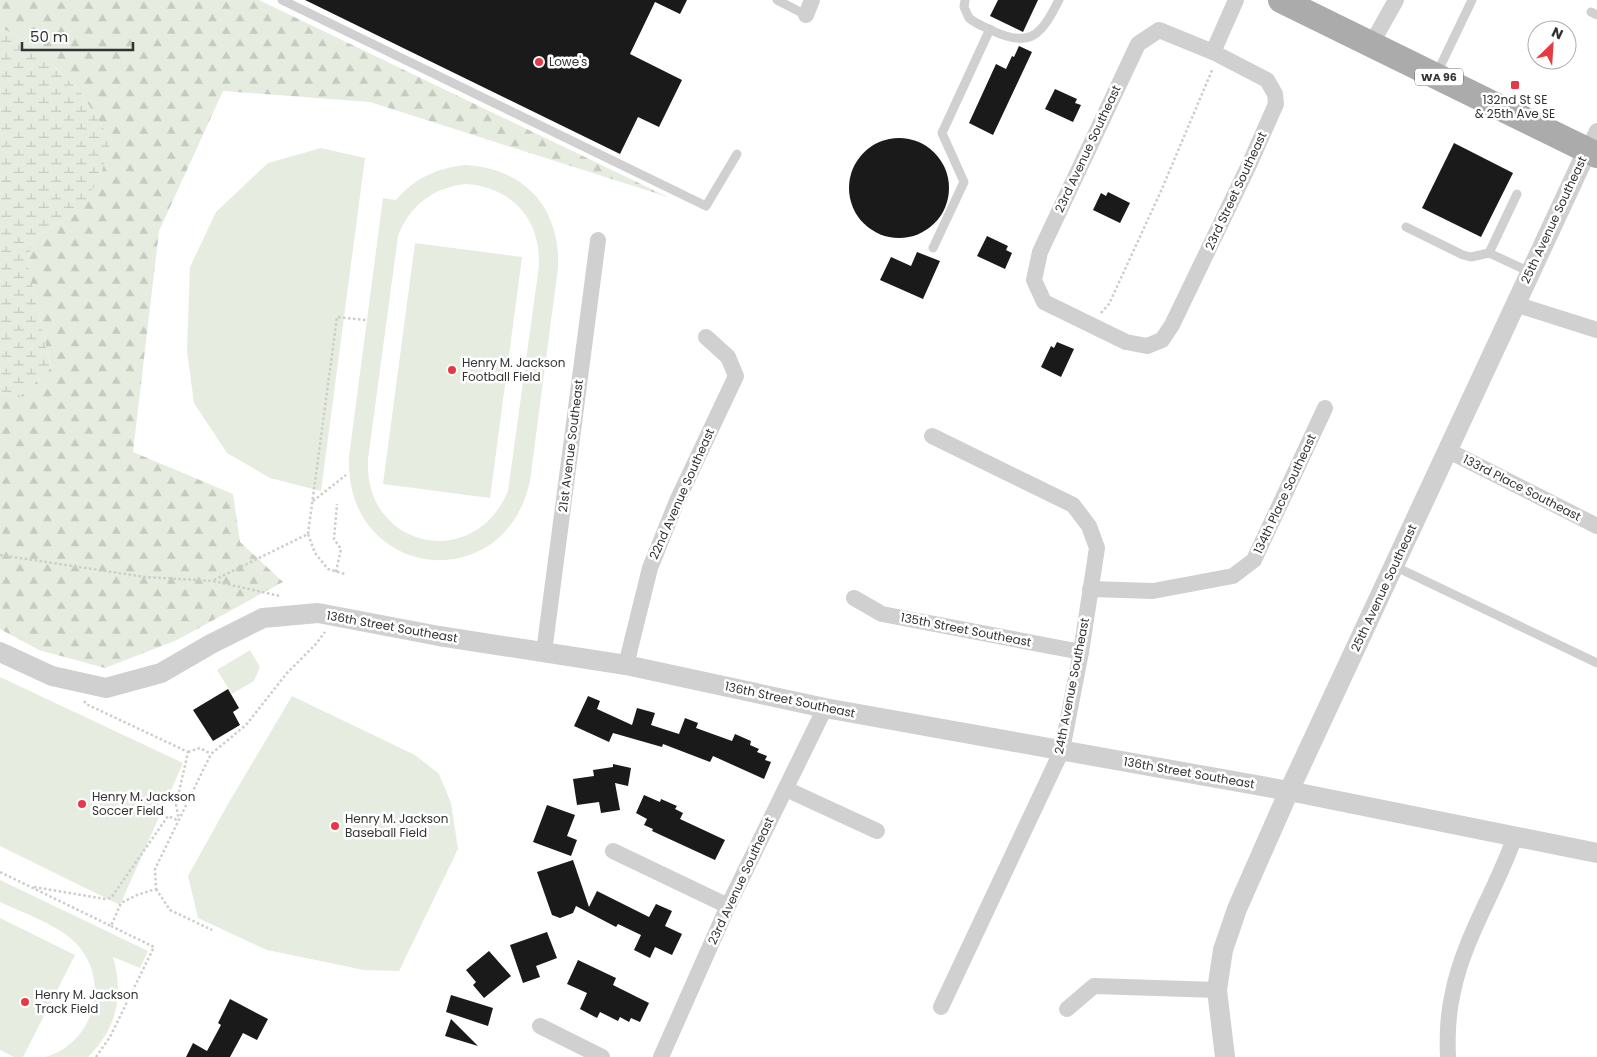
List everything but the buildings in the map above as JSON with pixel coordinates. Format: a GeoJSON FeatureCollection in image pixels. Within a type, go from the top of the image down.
{"type":"FeatureCollection","features":[{"type":"Feature","properties":{"kind":"main road","name":"WA 96"},"geometry":{"type":"LineString","coordinates":[[1282,0],[1436,75],[1594,146]]}},
{"type":"Feature","properties":{"kind":"street"},"geometry":{"type":"LineString","coordinates":[[1213,52],[1236,0]]}},
{"type":"Feature","properties":{"kind":"street"},"geometry":{"type":"LineString","coordinates":[[1372,43],[1396,0]]}},
{"type":"Feature","properties":{"kind":"street","name":"23rd Street Southeast"},"geometry":{"type":"LineString","coordinates":[[1094,328],[1126,342],[1147,346],[1162,340],[1172,325],[1249,165],[1276,104],[1275,94],[1267,80],[1213,52],[1159,30]]}},
{"type":"Feature","properties":{"kind":"street","name":"23rd Avenue Southeast"},"geometry":{"type":"LineString","coordinates":[[1094,328],[1044,302],[1034,280],[1040,252],[1138,44],[1159,30]]}},
{"type":"Feature","properties":{"kind":"street","name":"25th Avenue Southeast"},"geometry":{"type":"LineString","coordinates":[[1225,1057],[1217,990],[1223,950],[1237,909],[1289,791],[1515,304],[1594,146]]}},
{"type":"Feature","properties":{"kind":"street","name":"21st Avenue Southeast"},"geometry":{"type":"LineString","coordinates":[[544,652],[598,240]]}},
{"type":"Feature","properties":{"kind":"street"},"geometry":{"type":"LineString","coordinates":[[1515,304],[1597,330]]}},
{"type":"Feature","properties":{"kind":"street","name":"22nd Avenue Southeast"},"geometry":{"type":"LineString","coordinates":[[626,665],[650,568],[677,501],[736,376],[728,357],[706,337]]}},
{"type":"Feature","properties":{"kind":"street","name":"134th Place Southeast"},"geometry":{"type":"LineString","coordinates":[[1090,589],[1153,591],[1233,576],[1240,571],[1254,560],[1325,408]]}},
{"type":"Feature","properties":{"kind":"street","name":"24th Avenue Southeast"},"geometry":{"type":"LineString","coordinates":[[932,436],[1073,505],[1089,526],[1097,548],[1081,652],[1062,750],[941,1007]]}},
{"type":"Feature","properties":{"kind":"street","name":"133rd Place Southeast"},"geometry":{"type":"LineString","coordinates":[[1447,450],[1597,526]]}},
{"type":"Feature","properties":{"kind":"street","name":"135th Street Southeast"},"geometry":{"type":"LineString","coordinates":[[854,598],[882,614],[1081,652]]}},
{"type":"Feature","properties":{"kind":"street","name":"136th Street Southeast"},"geometry":{"type":"LineString","coordinates":[[0,652],[52,676],[106,688],[161,673],[211,644],[262,618],[318,613],[439,636],[626,665],[825,708],[1289,791],[1597,853]]}},
{"type":"Feature","properties":{"kind":"street","name":"23rd Avenue Southeast"},"geometry":{"type":"LineString","coordinates":[[661,1057],[728,906],[825,708]]}},
{"type":"Feature","properties":{"kind":"street"},"geometry":{"type":"LineString","coordinates":[[786,789],[877,831]]}},
{"type":"Feature","properties":{"kind":"street"},"geometry":{"type":"LineString","coordinates":[[1448,1057],[1448,1025],[1459,969],[1515,836]]}},
{"type":"Feature","properties":{"kind":"street"},"geometry":{"type":"LineString","coordinates":[[612,851],[728,906]]}},
{"type":"Feature","properties":{"kind":"street"},"geometry":{"type":"LineString","coordinates":[[1067,1009],[1094,986],[1217,990]]}},
{"type":"Feature","properties":{"kind":"street"},"geometry":{"type":"LineString","coordinates":[[540,1026],[602,1057]]}},
{"type":"Feature","properties":{"kind":"lane"},"geometry":{"type":"LineString","coordinates":[[282,0],[706,206],[737,154]]}},
{"type":"Feature","properties":{"kind":"lane"},"geometry":{"type":"LineString","coordinates":[[777,0],[809,7]]}},
{"type":"Feature","properties":{"kind":"lane"},"geometry":{"type":"LineString","coordinates":[[965,0],[964,7],[969,18],[1009,38],[1016,39],[1033,36],[1048,22],[1059,0]]}},
{"type":"Feature","properties":{"kind":"lane"},"geometry":{"type":"LineString","coordinates":[[1436,75],[1472,0]]}},
{"type":"Feature","properties":{"kind":"lane"},"geometry":{"type":"LineString","coordinates":[[933,248],[964,182],[942,133],[990,29]]}},
{"type":"Feature","properties":{"kind":"lane"},"geometry":{"type":"LineString","coordinates":[[1489,253],[1517,194]]}},
{"type":"Feature","properties":{"kind":"lane"},"geometry":{"type":"LineString","coordinates":[[1406,227],[1467,257],[1489,253],[1530,272]]}},
{"type":"Feature","properties":{"kind":"lane"},"geometry":{"type":"LineString","coordinates":[[1394,566],[1597,663]]}},
{"type":"Feature","properties":{"kind":"path"},"geometry":{"type":"LineString","coordinates":[[1094,328],[1103,310],[1109,304],[1162,191],[1213,72],[1213,52]]}},
{"type":"Feature","properties":{"kind":"path"},"geometry":{"type":"LineString","coordinates":[[345,574],[328,569],[315,553],[308,534],[337,317],[366,320]]}},
{"type":"Feature","properties":{"kind":"path"},"geometry":{"type":"LineString","coordinates":[[312,502],[346,474]]}},
{"type":"Feature","properties":{"kind":"path"},"geometry":{"type":"LineString","coordinates":[[336,572],[341,549],[334,539],[337,504]]}},
{"type":"Feature","properties":{"kind":"path"},"geometry":{"type":"LineString","coordinates":[[213,581],[308,534]]}},
{"type":"Feature","properties":{"kind":"path"},"geometry":{"type":"LineString","coordinates":[[0,555],[145,577],[213,581],[280,596]]}},
{"type":"Feature","properties":{"kind":"path"},"geometry":{"type":"LineString","coordinates":[[212,930],[170,910],[156,889],[155,869],[179,821],[196,780],[211,754],[246,726],[286,672],[314,645],[327,629]]}},
{"type":"Feature","properties":{"kind":"path"},"geometry":{"type":"LineString","coordinates":[[82,697],[86,704],[188,752],[200,748],[211,754]]}},
{"type":"Feature","properties":{"kind":"path"},"geometry":{"type":"LineString","coordinates":[[179,821],[176,804],[188,752]]}},
{"type":"Feature","properties":{"kind":"path"},"geometry":{"type":"LineString","coordinates":[[29,886],[105,899],[112,898],[168,816],[179,821]]}},
{"type":"Feature","properties":{"kind":"path"},"geometry":{"type":"LineString","coordinates":[[0,872],[154,948],[110,1037],[96,1057]]}},
{"type":"Feature","properties":{"kind":"path"},"geometry":{"type":"LineString","coordinates":[[111,926],[121,903],[156,889]]}},
{"type":"Feature","properties":{"kind":"green space"},"geometry":{"type":"Polygon","coordinates":[[[0,0],[259,0],[668,197],[370,102],[223,91],[159,231],[133,452],[233,494],[240,542],[283,582],[177,640],[105,668],[39,650],[0,629],[0,391],[18,398],[51,368],[27,261],[34,238],[78,211],[111,140],[79,90],[31,44],[0,27],[0,0]]]}},
{"type":"Feature","properties":{"kind":"green space"},"geometry":{"type":"Polygon","coordinates":[[[0,27],[31,44],[79,90],[111,140],[100,178],[78,211],[34,238],[27,261],[51,368],[18,398],[0,391],[0,27]]]}},
{"type":"Feature","properties":{"kind":"green space"},"geometry":{"type":"Polygon","coordinates":[[[321,148],[365,158],[321,491],[270,478],[227,453],[194,403],[187,351],[190,267],[216,212],[268,163],[321,148]]]}},
{"type":"Feature","properties":{"kind":"green space"},"geometry":{"type":"Polygon","coordinates":[[[465,165],[486,168],[505,174],[522,183],[546,210],[553,227],[557,247],[558,268],[530,481],[515,519],[490,545],[460,558],[428,559],[397,550],[372,529],[354,498],[349,457],[383,198],[396,200],[403,192],[427,175],[455,166],[465,165]],[[465,184],[443,189],[433,194],[409,215],[398,236],[368,459],[371,489],[383,513],[401,530],[423,539],[447,540],[471,533],[492,517],[508,491],[539,266],[538,249],[535,234],[529,220],[520,208],[497,191],[482,186],[465,184]]]}},
{"type":"Feature","properties":{"kind":"green space","name":"Henry M. Jackson Football Field"},"geometry":{"type":"Polygon","coordinates":[[[415,243],[522,257],[490,498],[383,484],[415,243]]]}},
{"type":"Feature","properties":{"kind":"green space"},"geometry":{"type":"Polygon","coordinates":[[[250,650],[260,667],[254,681],[232,694],[217,670],[250,650]]]}},
{"type":"Feature","properties":{"kind":"green space","name":"Henry M. Jackson Soccer Field"},"geometry":{"type":"Polygon","coordinates":[[[0,677],[183,763],[120,905],[0,846],[0,677]]]}},
{"type":"Feature","properties":{"kind":"green space","name":"Henry M. Jackson Baseball Field"},"geometry":{"type":"Polygon","coordinates":[[[292,696],[415,755],[439,774],[451,803],[458,849],[399,971],[364,970],[267,950],[198,918],[188,876],[292,696]]]}},
{"type":"Feature","properties":{"kind":"green space"},"geometry":{"type":"Polygon","coordinates":[[[0,880],[148,951],[140,968],[113,957],[118,985],[118,998],[112,1023],[106,1035],[88,1057],[46,1057],[64,1049],[78,1036],[88,1021],[94,1004],[95,986],[91,968],[83,952],[63,932],[0,902],[0,880]]]}},
{"type":"Feature","properties":{"kind":"green space","name":"Henry M. Jackson Track Field"},"geometry":{"type":"Polygon","coordinates":[[[0,918],[75,955],[23,1057],[14,1057],[0,1050],[0,918]]]}},
{"type":"Feature","properties":{"kind":"place","name":"Lowe's"},"geometry":{"type":"Point","coordinates":[539,62]}},
{"type":"Feature","properties":{"kind":"place","name":"132nd St SE & 25th Ave SE"},"geometry":{"type":"Point","coordinates":[1515,85]}},
{"type":"Feature","properties":{"kind":"place","name":"Henry M. Jackson Football Field"},"geometry":{"type":"Point","coordinates":[452,370]}},
{"type":"Feature","properties":{"kind":"place","name":"Henry M. Jackson Soccer Field"},"geometry":{"type":"Point","coordinates":[82,804]}},
{"type":"Feature","properties":{"kind":"place","name":"Henry M. Jackson Baseball Field"},"geometry":{"type":"Point","coordinates":[335,826]}},
{"type":"Feature","properties":{"kind":"place","name":"Henry M. Jackson Track Field"},"geometry":{"type":"Point","coordinates":[25,1002]}}]}
